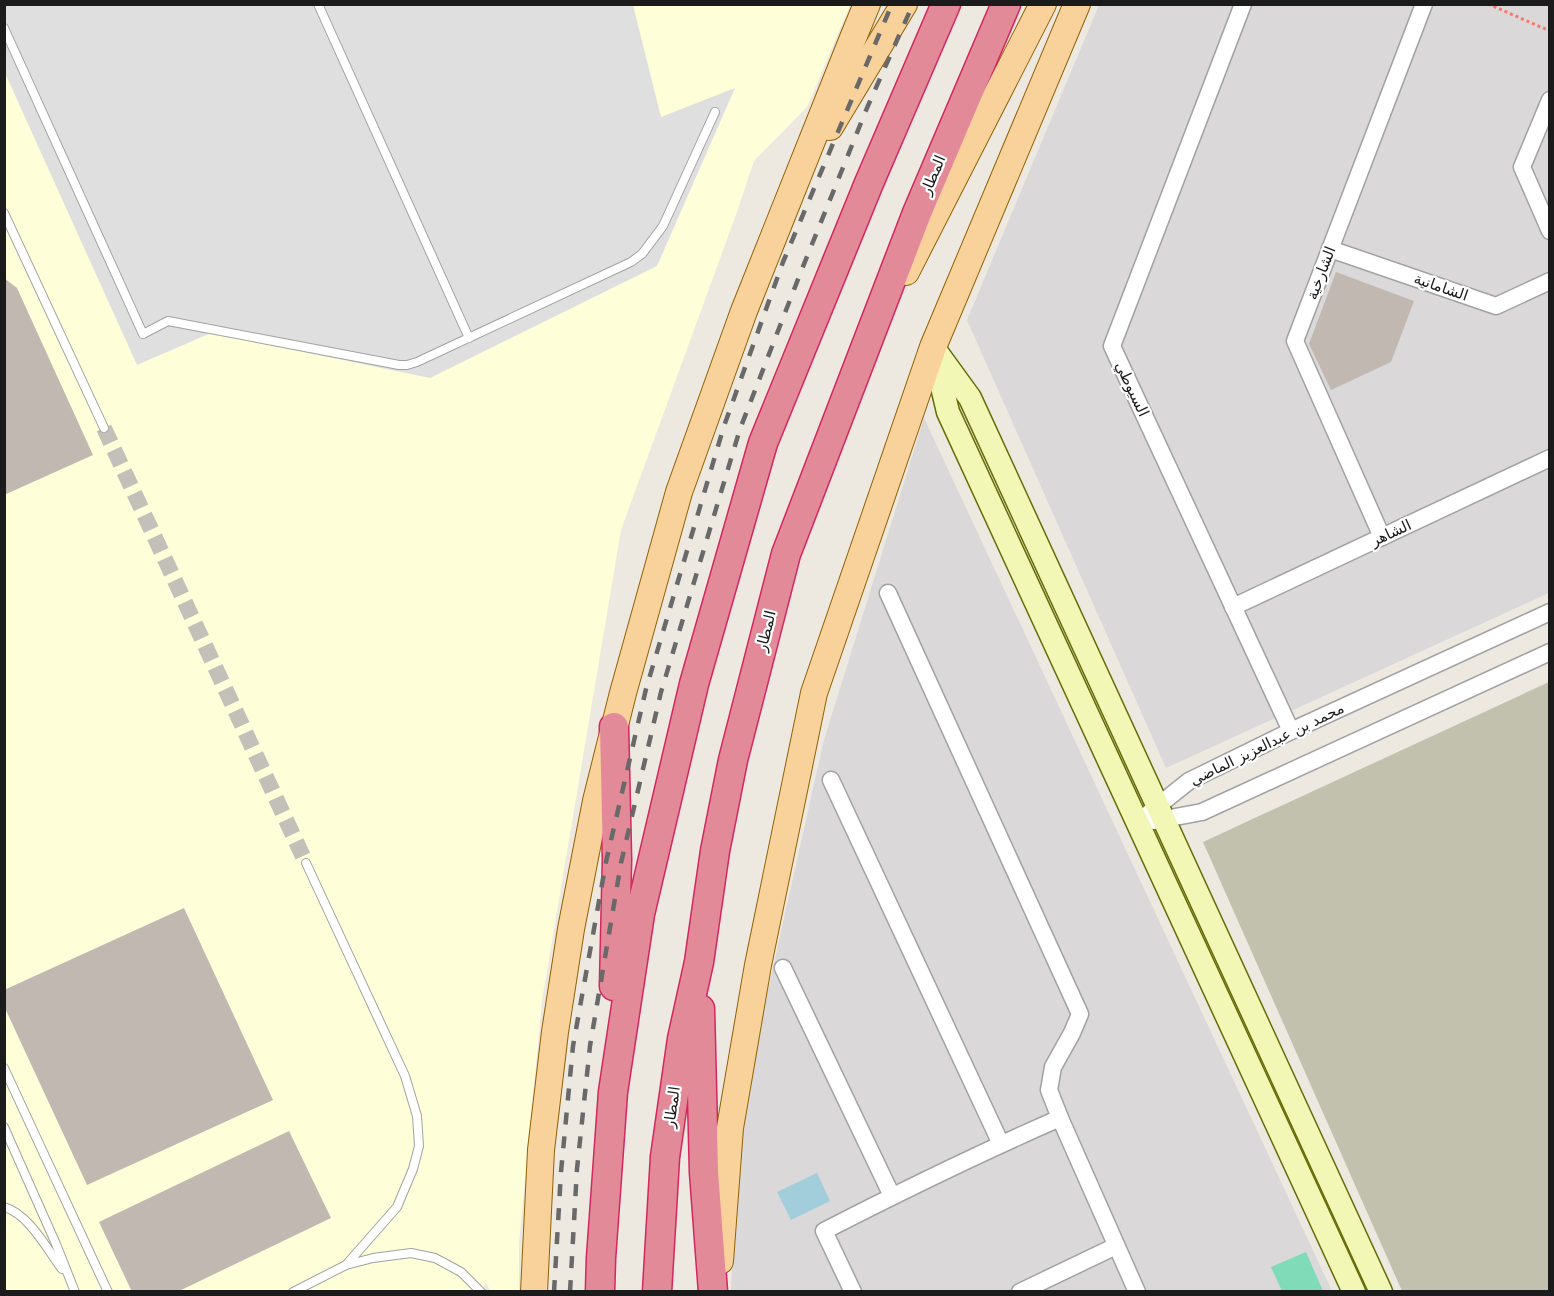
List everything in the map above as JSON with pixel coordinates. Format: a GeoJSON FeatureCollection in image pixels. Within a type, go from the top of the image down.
{"type":"FeatureCollection","features":[{"type":"Feature","properties":{"kind":"highway"},"geometry":{"type":"LineString","coordinates":[[613,1092],[640,914],[694,684],[763,443],[869,183],[946,4]]}},
{"type":"Feature","properties":{"kind":"highway","name":"المطار"},"geometry":{"type":"LineString","coordinates":[[657,1292],[665,1157],[682,1039],[699,962],[715,851],[733,759],[786,554],[916,213],[1006,4]]}},
{"type":"Feature","properties":{"kind":"highway"},"geometry":{"type":"LineString","coordinates":[[600,1292],[613,1092],[616,860],[614,727]]}},
{"type":"Feature","properties":{"kind":"highway"},"geometry":{"type":"LineString","coordinates":[[699,962],[704,1172],[715,1292]]}},
{"type":"Feature","properties":{"kind":"main road"},"geometry":{"type":"LineString","coordinates":[[534,1292],[541,1150],[555,1032],[571,929],[596,801],[614,727],[679,492],[744,311],[867,4]]}},
{"type":"Feature","properties":{"kind":"main road"},"geometry":{"type":"LineString","coordinates":[[794,186],[904,4]]}},
{"type":"Feature","properties":{"kind":"main road"},"geometry":{"type":"LineString","coordinates":[[854,374],[1043,4]]}},
{"type":"Feature","properties":{"kind":"main road"},"geometry":{"type":"LineString","coordinates":[[715,1292],[730,1128],[758,964],[814,693],[933,347],[1077,4]]}},
{"type":"Feature","properties":{"kind":"street","name":"السيوطي"},"geometry":{"type":"LineString","coordinates":[[1243,4],[1112,346],[1291,731]]}},
{"type":"Feature","properties":{"kind":"street","name":"الشارخية"},"geometry":{"type":"LineString","coordinates":[[1382,537],[1295,341],[1424,4]]}},
{"type":"Feature","properties":{"kind":"street"},"geometry":{"type":"LineString","coordinates":[[1550,100],[1522,167],[1550,231]]}},
{"type":"Feature","properties":{"kind":"street","name":"الشامانية"},"geometry":{"type":"LineString","coordinates":[[1330,249],[1496,306],[1550,281]]}},
{"type":"Feature","properties":{"kind":"street"},"geometry":{"type":"LineString","coordinates":[[933,347],[970,398],[1381,1292]]}},
{"type":"Feature","properties":{"kind":"street"},"geometry":{"type":"LineString","coordinates":[[933,347],[948,412],[1354,1292]]}},
{"type":"Feature","properties":{"kind":"street","name":"الشاهر"},"geometry":{"type":"LineString","coordinates":[[1233,607],[1550,458]]}},
{"type":"Feature","properties":{"kind":"street"},"geometry":{"type":"LineString","coordinates":[[888,593],[1080,1014],[1053,1067],[1049,1090],[1137,1292]]}},
{"type":"Feature","properties":{"kind":"street","name":"محمد بن عبدالعزيز الماضي"},"geometry":{"type":"LineString","coordinates":[[1138,824],[1160,812],[1189,781],[1291,731],[1550,612]]}},
{"type":"Feature","properties":{"kind":"street","name":"محمد بن عبدالعزيز الماضي"},"geometry":{"type":"LineString","coordinates":[[1160,812],[1202,812],[1550,652]]}},
{"type":"Feature","properties":{"kind":"street"},"geometry":{"type":"LineString","coordinates":[[831,780],[1001,1144]]}},
{"type":"Feature","properties":{"kind":"street"},"geometry":{"type":"LineString","coordinates":[[783,968],[892,1196]]}},
{"type":"Feature","properties":{"kind":"street"},"geometry":{"type":"LineString","coordinates":[[853,1292],[824,1231],[892,1196],[1060,1118]]}},
{"type":"Feature","properties":{"kind":"street"},"geometry":{"type":"LineString","coordinates":[[1020,1292],[1116,1246]]}},
{"type":"Feature","properties":{"kind":"lane"},"geometry":{"type":"LineString","coordinates":[[318,4],[469,338]]}},
{"type":"Feature","properties":{"kind":"lane"},"geometry":{"type":"LineString","coordinates":[[4,28],[142,334],[168,321],[399,365],[417,362],[631,262],[642,254],[663,226],[715,112]]}},
{"type":"Feature","properties":{"kind":"lane"},"geometry":{"type":"LineString","coordinates":[[4,213],[104,428]]}},
{"type":"Feature","properties":{"kind":"lane"},"geometry":{"type":"LineString","coordinates":[[306,863],[405,1076],[417,1116],[419,1146],[413,1170],[397,1207],[346,1265]]}},
{"type":"Feature","properties":{"kind":"lane"},"geometry":{"type":"LineString","coordinates":[[4,1068],[108,1292]]}},
{"type":"Feature","properties":{"kind":"lane"},"geometry":{"type":"LineString","coordinates":[[4,1127],[76,1292]]}},
{"type":"Feature","properties":{"kind":"lane"},"geometry":{"type":"LineString","coordinates":[[4,1207],[13,1209],[29,1223],[71,1280]]}},
{"type":"Feature","properties":{"kind":"lane"},"geometry":{"type":"LineString","coordinates":[[292,1292],[346,1265],[373,1258],[411,1253],[435,1258],[461,1272],[481,1292]]}},
{"type":"Feature","properties":{"kind":"path"},"geometry":{"type":"LineString","coordinates":[[1488,4],[1550,31]]}},
{"type":"Feature","properties":{"kind":"shaded area"},"geometry":{"type":"Polygon","coordinates":[[[4,5],[633,5],[661,117],[735,88],[657,266],[430,378],[211,333],[137,365],[5,73],[4,5]]]}},
{"type":"Feature","properties":{"kind":"shaded area"},"geometry":{"type":"Polygon","coordinates":[[[5,5],[850,5],[807,107],[754,161],[621,530],[542,1001],[519,1243],[519,1291],[490,1291],[486,1282],[481,1292],[5,1292],[5,5]]]}},
{"type":"Feature","properties":{"kind":"shaded area"},"geometry":{"type":"Polygon","coordinates":[[[1099,5],[1549,5],[1549,593],[1166,768],[967,320],[1099,5]]]}},
{"type":"Feature","properties":{"kind":"shaded area"},"geometry":{"type":"Polygon","coordinates":[[[924,418],[1332,1291],[731,1292],[736,1132],[824,740],[924,418]]]}},
{"type":"Feature","properties":{"kind":"shaded area"},"geometry":{"type":"Polygon","coordinates":[[[1549,682],[1549,1291],[1402,1291],[1203,842],[1549,682]]]}},
{"type":"Feature","properties":{"kind":"green space"},"geometry":{"type":"Polygon","coordinates":[[[1306,1252],[1323,1291],[1282,1291],[1271,1267],[1306,1252]]]}},
{"type":"Feature","properties":{"kind":"water"},"geometry":{"type":"Polygon","coordinates":[[[817,1173],[830,1201],[791,1220],[777,1192],[817,1173]]]}},
{"type":"Feature","properties":{"kind":"building"},"geometry":{"type":"Polygon","coordinates":[[[1336,272],[1414,301],[1391,362],[1331,390],[1309,344],[1336,272]]]}},
{"type":"Feature","properties":{"kind":"building"},"geometry":{"type":"Polygon","coordinates":[[[4,278],[17,288],[93,455],[4,495],[4,278]]]}},
{"type":"Feature","properties":{"kind":"building"},"geometry":{"type":"Polygon","coordinates":[[[184,908],[273,1100],[87,1185],[4,1006],[4,990],[184,908]]]}},
{"type":"Feature","properties":{"kind":"building"},"geometry":{"type":"Polygon","coordinates":[[[289,1131],[331,1218],[177,1292],[132,1292],[99,1222],[289,1131]]]}},
{"type":"Feature","properties":{"kind":"tunnel"},"geometry":{"type":"LineString","coordinates":[[104,428],[306,863]]}},
{"type":"Feature","properties":{"kind":"railway"},"geometry":{"type":"LineString","coordinates":[[554,1292],[561,1172],[573,1046],[606,862],[646,689],[724,426],[783,262],[892,4]]}},
{"type":"Feature","properties":{"kind":"railway"},"geometry":{"type":"LineString","coordinates":[[570,1292],[577,1169],[590,1046],[621,863],[661,692],[740,429],[867,108],[913,4]]}}]}
